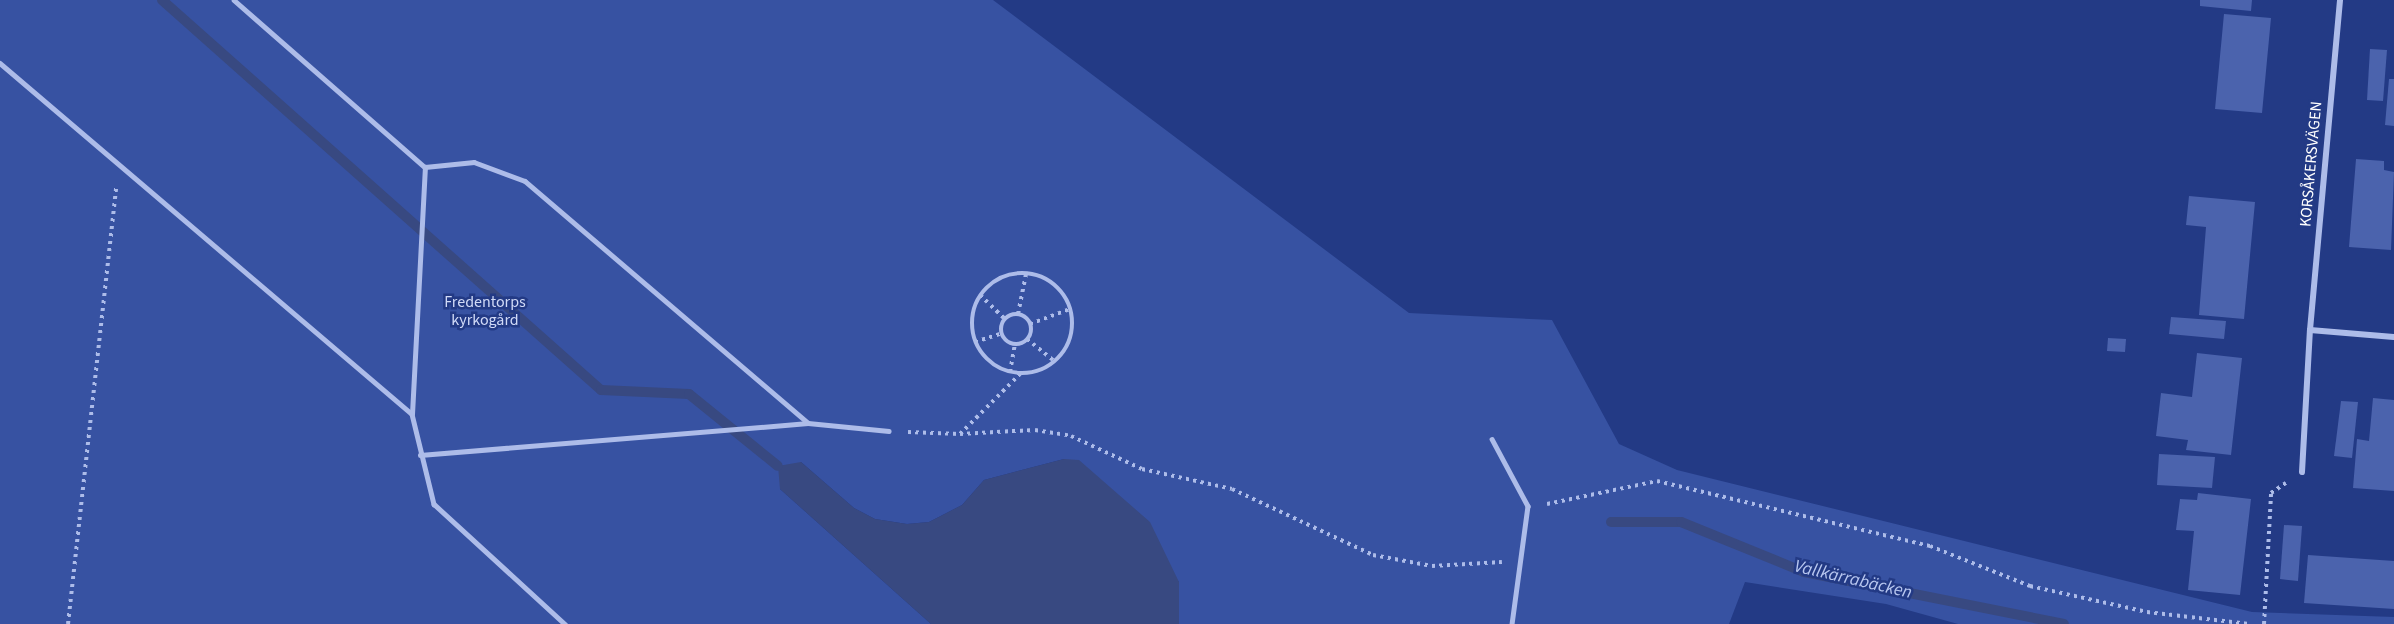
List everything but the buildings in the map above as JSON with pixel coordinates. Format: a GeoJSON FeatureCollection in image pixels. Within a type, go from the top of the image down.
{"type":"FeatureCollection","features":[{"type":"Feature","properties":{"kind":"street","name":"KORSÅKERSVÄGEN"},"geometry":{"type":"LineString","coordinates":[[2302,472],[2310,330],[2340,0]]}},
{"type":"Feature","properties":{"kind":"street"},"geometry":{"type":"LineString","coordinates":[[2310,330],[2394,338]]}},
{"type":"Feature","properties":{"kind":"lane"},"geometry":{"type":"LineString","coordinates":[[234,0],[425,167],[474,162],[525,181],[808,423]]}},
{"type":"Feature","properties":{"kind":"lane"},"geometry":{"type":"LineString","coordinates":[[0,63],[412,414]]}},
{"type":"Feature","properties":{"kind":"lane"},"geometry":{"type":"LineString","coordinates":[[425,167],[421,307],[412,414],[420,455],[434,504],[565,624]]}},
{"type":"Feature","properties":{"kind":"lane"},"geometry":{"type":"LineString","coordinates":[[420,455],[808,423],[889,431]]}},
{"type":"Feature","properties":{"kind":"lane"},"geometry":{"type":"LineString","coordinates":[[1492,439],[1528,506],[1512,624]]}},
{"type":"Feature","properties":{"kind":"path"},"geometry":{"type":"LineString","coordinates":[[69,624],[118,164]]}},
{"type":"Feature","properties":{"kind":"path"},"geometry":{"type":"LineString","coordinates":[[960,434],[1021,374],[1054,361],[1070,338],[1070,309],[1053,284],[1026,274],[1008,274],[980,295],[973,309],[975,342],[983,355],[1010,372],[1021,374]]}},
{"type":"Feature","properties":{"kind":"path"},"geometry":{"type":"LineString","coordinates":[[1018,314],[1026,274]]}},
{"type":"Feature","properties":{"kind":"path"},"geometry":{"type":"LineString","coordinates":[[980,295],[1005,319]]}},
{"type":"Feature","properties":{"kind":"path"},"geometry":{"type":"LineString","coordinates":[[1030,324],[1070,309]]}},
{"type":"Feature","properties":{"kind":"path"},"geometry":{"type":"LineString","coordinates":[[1005,319],[1018,314]]}},
{"type":"Feature","properties":{"kind":"path"},"geometry":{"type":"LineString","coordinates":[[1018,314],[1030,324]]}},
{"type":"Feature","properties":{"kind":"path"},"geometry":{"type":"LineString","coordinates":[[1002,333],[1005,319]]}},
{"type":"Feature","properties":{"kind":"path"},"geometry":{"type":"LineString","coordinates":[[1028,339],[1030,324]]}},
{"type":"Feature","properties":{"kind":"path"},"geometry":{"type":"LineString","coordinates":[[975,342],[1002,333]]}},
{"type":"Feature","properties":{"kind":"path"},"geometry":{"type":"LineString","coordinates":[[1002,333],[1015,344]]}},
{"type":"Feature","properties":{"kind":"path"},"geometry":{"type":"LineString","coordinates":[[1028,339],[1054,361]]}},
{"type":"Feature","properties":{"kind":"path"},"geometry":{"type":"LineString","coordinates":[[1015,344],[1028,339]]}},
{"type":"Feature","properties":{"kind":"path"},"geometry":{"type":"LineString","coordinates":[[1010,372],[1015,344]]}},
{"type":"Feature","properties":{"kind":"path"},"geometry":{"type":"LineString","coordinates":[[889,431],[960,434],[1035,430],[1071,436],[1142,469],[1232,489],[1373,555],[1432,566],[1520,561]]}},
{"type":"Feature","properties":{"kind":"path"},"geometry":{"type":"LineString","coordinates":[[2264,624],[2271,493],[2302,472]]}},
{"type":"Feature","properties":{"kind":"path"},"geometry":{"type":"LineString","coordinates":[[1528,506],[1657,481],[1930,546],[2030,586],[2147,612],[2249,624]]}},
{"type":"Feature","properties":{"kind":"green space","name":"Fredentorps kyrkogård"},"geometry":{"type":"Polygon","coordinates":[[[0,0],[993,0],[1409,313],[1552,320],[1619,444],[1677,470],[2252,612],[2394,617],[2394,624],[1958,624],[1886,604],[1745,582],[1729,624],[1179,624],[1179,582],[1064,459],[984,480],[962,505],[929,522],[907,524],[875,519],[854,508],[801,462],[780,489],[931,624],[0,624],[0,0]]]}},
{"type":"Feature","properties":{"kind":"shaded area"},"geometry":{"type":"Polygon","coordinates":[[[1064,459],[1079,460],[1150,522],[1179,582],[1179,624],[931,624],[780,489],[778,466],[801,462],[854,508],[875,519],[907,524],[929,522],[962,505],[984,480],[1064,459]]]}},
{"type":"Feature","properties":{"kind":"waterway"},"geometry":{"type":"LineString","coordinates":[[162,0],[601,390],[689,394],[778,466]]}},
{"type":"Feature","properties":{"kind":"waterway","name":"Vallkärrabäcken"},"geometry":{"type":"LineString","coordinates":[[1611,522],[1681,522],[1804,572],[2064,624]]}}]}
